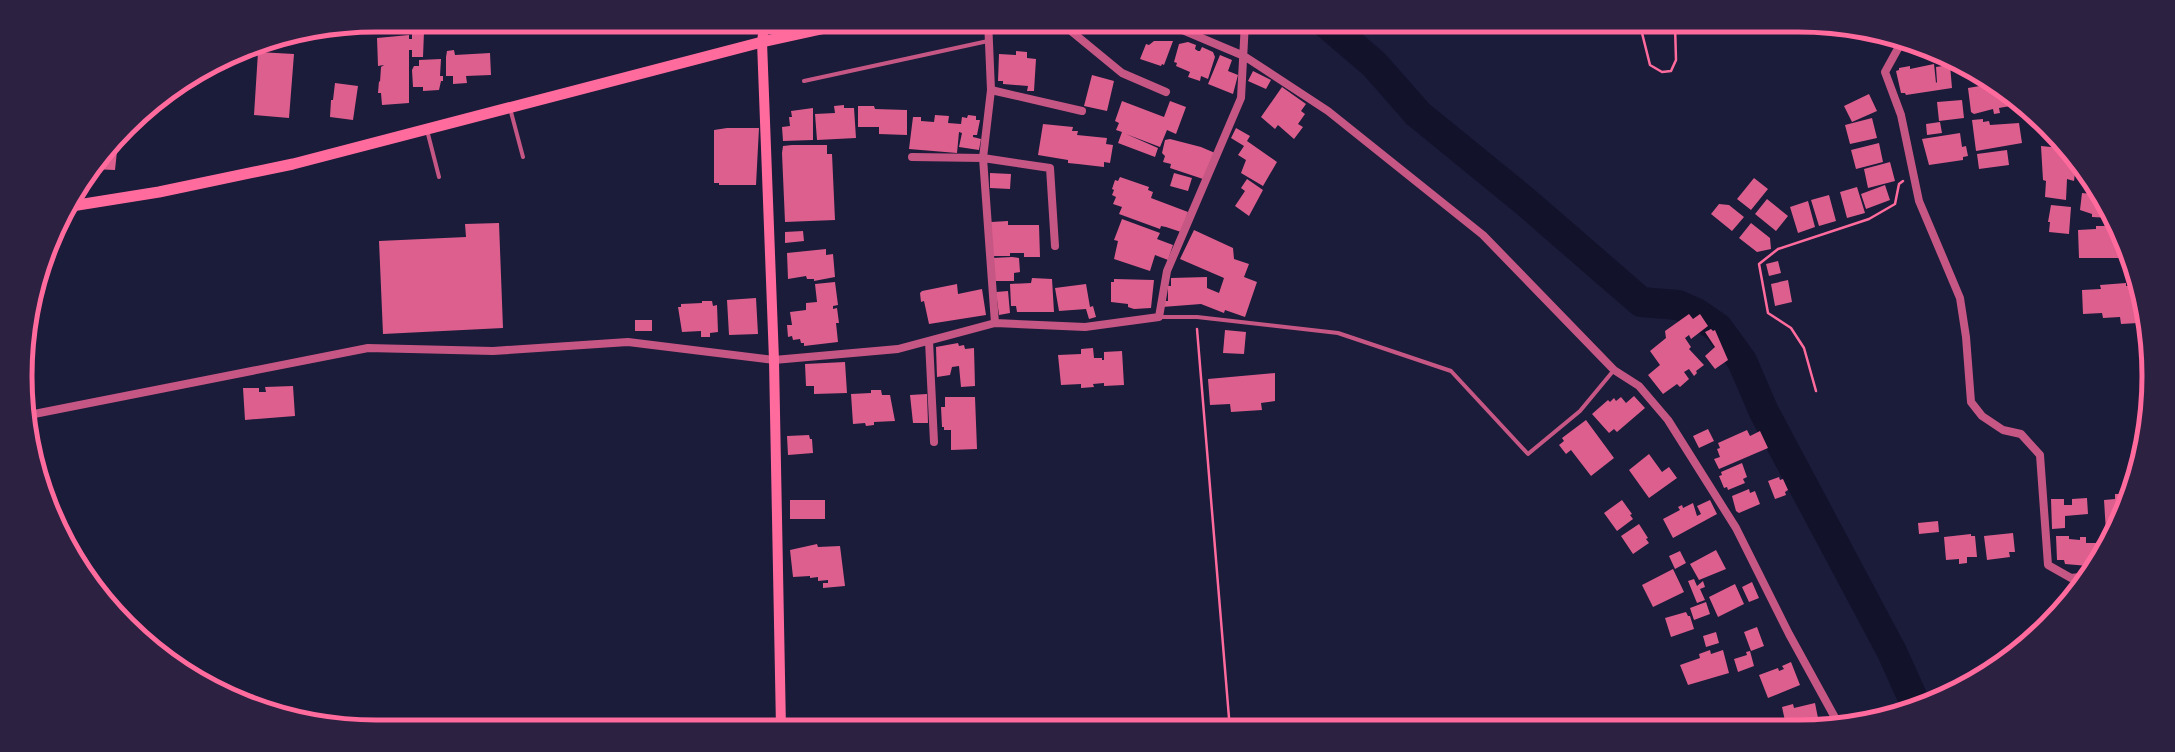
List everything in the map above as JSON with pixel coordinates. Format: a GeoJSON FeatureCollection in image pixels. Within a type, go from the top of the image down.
{"type":"FeatureCollection","features":[{"type":"Feature","properties":{"kind":"highway"},"geometry":{"type":"LineString","coordinates":[[79,205],[293,164],[805,33]]}},
{"type":"Feature","properties":{"kind":"main road"},"geometry":{"type":"LineString","coordinates":[[763,33],[781,720]]}},
{"type":"Feature","properties":{"kind":"street"},"geometry":{"type":"LineString","coordinates":[[1077,32],[1122,73],[1166,92]]}},
{"type":"Feature","properties":{"kind":"street"},"geometry":{"type":"LineString","coordinates":[[1188,32],[1244,56],[1328,111],[1482,236],[1614,370],[1639,386],[1668,420],[1736,528],[1835,718]]}},
{"type":"Feature","properties":{"kind":"street"},"geometry":{"type":"LineString","coordinates":[[35,414],[368,348],[493,352],[628,342],[774,360],[898,349],[996,323],[1085,326],[1158,316],[1167,271],[1241,98],[1244,32]]}},
{"type":"Feature","properties":{"kind":"street"},"geometry":{"type":"LineString","coordinates":[[988,33],[991,90],[983,158],[996,323]]}},
{"type":"Feature","properties":{"kind":"street"},"geometry":{"type":"LineString","coordinates":[[1898,48],[1885,72],[1901,115],[1919,201],[1960,298],[1971,402],[1982,416],[2003,430],[2021,434],[2040,455],[2048,565],[2077,577]]}},
{"type":"Feature","properties":{"kind":"street"},"geometry":{"type":"LineString","coordinates":[[991,90],[1082,111]]}},
{"type":"Feature","properties":{"kind":"street"},"geometry":{"type":"LineString","coordinates":[[912,157],[983,158],[1050,168],[1055,246]]}},
{"type":"Feature","properties":{"kind":"street"},"geometry":{"type":"LineString","coordinates":[[929,341],[934,442]]}},
{"type":"Feature","properties":{"kind":"lane"},"geometry":{"type":"LineString","coordinates":[[804,81],[988,40]]}},
{"type":"Feature","properties":{"kind":"lane"},"geometry":{"type":"LineString","coordinates":[[510,107],[523,156]]}},
{"type":"Feature","properties":{"kind":"lane"},"geometry":{"type":"LineString","coordinates":[[427,130],[439,177]]}},
{"type":"Feature","properties":{"kind":"lane"},"geometry":{"type":"LineString","coordinates":[[1158,316],[1338,332],[1450,370],[1528,454],[1580,411],[1614,370]]}},
{"type":"Feature","properties":{"kind":"path"},"geometry":{"type":"LineString","coordinates":[[1642,32],[1650,65],[1662,72],[1671,71],[1676,60],[1675,32]]}},
{"type":"Feature","properties":{"kind":"path"},"geometry":{"type":"LineString","coordinates":[[1816,391],[1804,348],[1791,328],[1768,313],[1759,264],[1778,249],[1869,219],[1895,204],[1899,184],[1912,174]]}},
{"type":"Feature","properties":{"kind":"path"},"geometry":{"type":"LineString","coordinates":[[1196,318],[1229,720]]}},
{"type":"Feature","properties":{"kind":"building"},"geometry":{"type":"Polygon","coordinates":[[[412,33],[424,33],[423,57],[412,57],[409,50],[409,103],[382,105],[378,93],[384,65],[378,66],[377,38],[409,35],[412,39],[412,33]]]}},
{"type":"Feature","properties":{"kind":"building"},"geometry":{"type":"Polygon","coordinates":[[[1173,41],[1164,65],[1140,59],[1146,44],[1173,41]]]}},
{"type":"Feature","properties":{"kind":"building"},"geometry":{"type":"Polygon","coordinates":[[[1179,44],[1196,45],[1198,51],[1202,47],[1213,52],[1208,79],[1188,77],[1190,72],[1176,66],[1179,44]]]}},
{"type":"Feature","properties":{"kind":"building"},"geometry":{"type":"Polygon","coordinates":[[[454,50],[455,55],[490,53],[491,75],[466,76],[467,83],[453,84],[453,76],[446,76],[446,57],[447,51],[454,50]]]}},
{"type":"Feature","properties":{"kind":"building"},"geometry":{"type":"Polygon","coordinates":[[[1016,51],[1027,52],[1027,58],[1036,59],[1034,91],[1027,91],[1028,86],[998,81],[999,54],[1016,55],[1016,51]]]}},
{"type":"Feature","properties":{"kind":"building"},"geometry":{"type":"Polygon","coordinates":[[[258,54],[294,54],[289,118],[254,115],[258,54]]]}},
{"type":"Feature","properties":{"kind":"building"},"geometry":{"type":"Polygon","coordinates":[[[1220,55],[1232,60],[1228,71],[1238,75],[1233,94],[1208,84],[1220,55]]]}},
{"type":"Feature","properties":{"kind":"building"},"geometry":{"type":"Polygon","coordinates":[[[441,59],[443,81],[439,90],[413,87],[412,70],[419,66],[419,60],[441,59]]]}},
{"type":"Feature","properties":{"kind":"building"},"geometry":{"type":"Polygon","coordinates":[[[1934,64],[1936,83],[1936,67],[1950,68],[1952,88],[1901,93],[1896,71],[1934,64]]]}},
{"type":"Feature","properties":{"kind":"building"},"geometry":{"type":"Polygon","coordinates":[[[1253,71],[1271,80],[1266,89],[1248,81],[1253,71]]]}},
{"type":"Feature","properties":{"kind":"building"},"geometry":{"type":"Polygon","coordinates":[[[1092,75],[1114,81],[1107,111],[1084,106],[1092,75]]]}},
{"type":"Feature","properties":{"kind":"building"},"geometry":{"type":"Polygon","coordinates":[[[335,83],[358,86],[353,120],[330,117],[335,83]]]}},
{"type":"Feature","properties":{"kind":"building"},"geometry":{"type":"Polygon","coordinates":[[[1982,86],[2011,106],[1999,108],[2000,113],[1994,114],[1993,109],[1974,114],[1968,88],[1982,86]]]}},
{"type":"Feature","properties":{"kind":"building"},"geometry":{"type":"Polygon","coordinates":[[[1282,87],[1306,104],[1298,124],[1303,127],[1294,139],[1261,117],[1282,87]]]}},
{"type":"Feature","properties":{"kind":"building"},"geometry":{"type":"Polygon","coordinates":[[[1869,94],[1877,111],[1852,122],[1844,106],[1869,94]]]}},
{"type":"Feature","properties":{"kind":"building"},"geometry":{"type":"Polygon","coordinates":[[[1962,100],[1964,118],[1939,121],[1937,102],[1962,100]]]}},
{"type":"Feature","properties":{"kind":"building"},"geometry":{"type":"Polygon","coordinates":[[[1122,101],[1164,117],[1170,101],[1186,107],[1176,134],[1167,130],[1160,147],[1126,134],[1158,148],[1155,157],[1118,143],[1122,132],[1116,130],[1119,123],[1115,121],[1122,101]]]}},
{"type":"Feature","properties":{"kind":"building"},"geometry":{"type":"Polygon","coordinates":[[[834,106],[854,108],[856,138],[817,140],[815,114],[835,113],[834,106]]]}},
{"type":"Feature","properties":{"kind":"building"},"geometry":{"type":"Polygon","coordinates":[[[858,106],[907,110],[907,135],[879,134],[879,127],[858,127],[858,106]]]}},
{"type":"Feature","properties":{"kind":"building"},"geometry":{"type":"Polygon","coordinates":[[[813,108],[813,140],[783,141],[782,127],[790,126],[791,111],[813,108]]]}},
{"type":"Feature","properties":{"kind":"building"},"geometry":{"type":"Polygon","coordinates":[[[935,115],[949,116],[948,123],[961,124],[962,117],[976,116],[980,120],[973,137],[981,139],[979,150],[959,147],[959,132],[957,153],[909,149],[913,117],[934,122],[935,115]]]}},
{"type":"Feature","properties":{"kind":"building"},"geometry":{"type":"Polygon","coordinates":[[[1872,118],[1877,138],[1850,144],[1845,125],[1872,118]]]}},
{"type":"Feature","properties":{"kind":"building"},"geometry":{"type":"Polygon","coordinates":[[[1983,119],[1990,125],[2019,123],[2022,143],[1976,151],[1972,120],[1983,119]]]}},
{"type":"Feature","properties":{"kind":"building"},"geometry":{"type":"Polygon","coordinates":[[[1940,122],[1942,133],[1927,135],[1926,124],[1940,122]]]}},
{"type":"Feature","properties":{"kind":"building"},"geometry":{"type":"Polygon","coordinates":[[[1043,124],[1073,127],[1077,135],[1107,138],[1106,144],[1113,145],[1110,163],[1104,162],[1104,167],[1068,163],[1038,155],[1043,124]]]}},
{"type":"Feature","properties":{"kind":"building"},"geometry":{"type":"Polygon","coordinates":[[[759,128],[756,185],[714,183],[714,130],[759,128]]]}},
{"type":"Feature","properties":{"kind":"building"},"geometry":{"type":"Polygon","coordinates":[[[1236,128],[1277,162],[1263,186],[1241,173],[1246,160],[1238,155],[1244,146],[1231,138],[1236,128]]]}},
{"type":"Feature","properties":{"kind":"building"},"geometry":{"type":"Polygon","coordinates":[[[1960,133],[1968,156],[1929,165],[1922,139],[1960,133]]]}},
{"type":"Feature","properties":{"kind":"building"},"geometry":{"type":"Polygon","coordinates":[[[1165,140],[1215,153],[1203,179],[1163,162],[1165,140]]]}},
{"type":"Feature","properties":{"kind":"building"},"geometry":{"type":"Polygon","coordinates":[[[1879,143],[1883,162],[1856,169],[1851,150],[1879,143]]]}},
{"type":"Feature","properties":{"kind":"building"},"geometry":{"type":"Polygon","coordinates":[[[827,145],[827,154],[832,154],[835,220],[785,222],[782,153],[783,146],[827,145]]]}},
{"type":"Feature","properties":{"kind":"building"},"geometry":{"type":"Polygon","coordinates":[[[2041,146],[2055,147],[2075,173],[2074,181],[2067,179],[2066,200],[2045,197],[2041,146]]]}},
{"type":"Feature","properties":{"kind":"building"},"geometry":{"type":"Polygon","coordinates":[[[2007,150],[2009,165],[1979,169],[1977,154],[2007,150]]]}},
{"type":"Feature","properties":{"kind":"building"},"geometry":{"type":"Polygon","coordinates":[[[117,151],[115,170],[102,169],[117,151]]]}},
{"type":"Feature","properties":{"kind":"building"},"geometry":{"type":"Polygon","coordinates":[[[1890,162],[1895,181],[1868,188],[1864,169],[1890,162]]]}},
{"type":"Feature","properties":{"kind":"building"},"geometry":{"type":"Polygon","coordinates":[[[990,173],[1011,174],[1010,189],[990,188],[990,173]]]}},
{"type":"Feature","properties":{"kind":"building"},"geometry":{"type":"Polygon","coordinates":[[[1174,173],[1192,178],[1188,191],[1170,186],[1174,173]]]}},
{"type":"Feature","properties":{"kind":"building"},"geometry":{"type":"Polygon","coordinates":[[[1120,177],[1149,187],[1153,192],[1151,198],[1188,212],[1181,232],[1119,214],[1122,207],[1113,204],[1116,197],[1112,189],[1120,177]]]}},
{"type":"Feature","properties":{"kind":"building"},"geometry":{"type":"Polygon","coordinates":[[[1754,178],[1768,189],[1751,210],[1737,199],[1754,178]]]}},
{"type":"Feature","properties":{"kind":"building"},"geometry":{"type":"Polygon","coordinates":[[[1247,179],[1263,190],[1249,216],[1235,206],[1245,191],[1241,188],[1247,179]]]}},
{"type":"Feature","properties":{"kind":"building"},"geometry":{"type":"Polygon","coordinates":[[[1885,185],[1890,200],[1866,209],[1861,194],[1885,185]]]}},
{"type":"Feature","properties":{"kind":"building"},"geometry":{"type":"Polygon","coordinates":[[[1857,187],[1865,213],[1847,218],[1840,192],[1857,187]]]}},
{"type":"Feature","properties":{"kind":"building"},"geometry":{"type":"Polygon","coordinates":[[[2082,193],[2090,194],[2103,218],[2080,210],[2082,193]]]}},
{"type":"Feature","properties":{"kind":"building"},"geometry":{"type":"Polygon","coordinates":[[[1829,195],[1836,221],[1819,226],[1811,200],[1829,195]]]}},
{"type":"Feature","properties":{"kind":"building"},"geometry":{"type":"Polygon","coordinates":[[[1767,199],[1788,216],[1776,231],[1755,214],[1767,199]]]}},
{"type":"Feature","properties":{"kind":"building"},"geometry":{"type":"Polygon","coordinates":[[[1808,201],[1815,227],[1798,233],[1790,207],[1808,201]]]}},
{"type":"Feature","properties":{"kind":"building"},"geometry":{"type":"Polygon","coordinates":[[[1719,204],[1729,205],[1744,217],[1732,231],[1711,214],[1719,204]]]}},
{"type":"Feature","properties":{"kind":"building"},"geometry":{"type":"Polygon","coordinates":[[[2051,205],[2071,207],[2069,234],[2049,232],[2051,205]]]}},
{"type":"Feature","properties":{"kind":"building"},"geometry":{"type":"Polygon","coordinates":[[[1122,219],[1160,233],[1157,239],[1173,245],[1168,260],[1155,255],[1150,271],[1114,259],[1118,241],[1114,240],[1122,219]]]}},
{"type":"Feature","properties":{"kind":"building"},"geometry":{"type":"Polygon","coordinates":[[[1008,221],[1008,225],[1039,225],[1040,257],[1024,257],[1024,253],[992,256],[991,222],[1008,221]]]}},
{"type":"Feature","properties":{"kind":"building"},"geometry":{"type":"Polygon","coordinates":[[[499,223],[503,328],[383,334],[379,241],[466,237],[465,224],[499,223]]]}},
{"type":"Feature","properties":{"kind":"building"},"geometry":{"type":"Polygon","coordinates":[[[1751,223],[1770,238],[1771,249],[1757,252],[1739,238],[1751,223]]]}},
{"type":"Feature","properties":{"kind":"building"},"geometry":{"type":"Polygon","coordinates":[[[2109,229],[2121,258],[2079,258],[2078,230],[2109,229]]]}},
{"type":"Feature","properties":{"kind":"building"},"geometry":{"type":"Polygon","coordinates":[[[1194,230],[1233,248],[1234,259],[1249,264],[1244,277],[1257,282],[1245,317],[1201,304],[1162,307],[1162,301],[1168,301],[1171,278],[1207,277],[1207,288],[1219,293],[1224,278],[1180,259],[1194,230]]]}},
{"type":"Feature","properties":{"kind":"building"},"geometry":{"type":"Polygon","coordinates":[[[803,231],[804,241],[785,243],[785,232],[803,231]]]}},
{"type":"Feature","properties":{"kind":"building"},"geometry":{"type":"Polygon","coordinates":[[[826,249],[826,255],[833,254],[835,277],[814,281],[806,276],[788,279],[787,253],[826,249]]]}},
{"type":"Feature","properties":{"kind":"building"},"geometry":{"type":"Polygon","coordinates":[[[993,258],[1019,258],[1020,272],[1014,273],[1014,281],[994,281],[993,258]]]}},
{"type":"Feature","properties":{"kind":"building"},"geometry":{"type":"Polygon","coordinates":[[[1778,261],[1781,273],[1769,276],[1766,264],[1778,261]]]}},
{"type":"Feature","properties":{"kind":"building"},"geometry":{"type":"Polygon","coordinates":[[[1032,278],[1052,279],[1054,312],[1017,312],[1016,306],[1011,306],[1010,284],[1031,283],[1032,278]]]}},
{"type":"Feature","properties":{"kind":"building"},"geometry":{"type":"Polygon","coordinates":[[[1114,279],[1154,280],[1151,308],[1134,309],[1128,304],[1111,302],[1114,279]]]}},
{"type":"Feature","properties":{"kind":"building"},"geometry":{"type":"Polygon","coordinates":[[[1788,280],[1792,302],[1775,306],[1771,284],[1788,280]]]}},
{"type":"Feature","properties":{"kind":"building"},"geometry":{"type":"Polygon","coordinates":[[[835,282],[838,305],[833,309],[837,308],[838,342],[804,346],[800,339],[788,337],[787,325],[792,325],[790,312],[806,310],[806,303],[817,302],[815,284],[835,282]]]}},
{"type":"Feature","properties":{"kind":"building"},"geometry":{"type":"Polygon","coordinates":[[[957,284],[958,294],[982,289],[986,315],[929,324],[920,293],[957,284]]]}},
{"type":"Feature","properties":{"kind":"building"},"geometry":{"type":"Polygon","coordinates":[[[1086,284],[1096,317],[1089,319],[1086,309],[1059,311],[1055,288],[1086,284]]]}},
{"type":"Feature","properties":{"kind":"building"},"geometry":{"type":"Polygon","coordinates":[[[2100,285],[2130,286],[2138,323],[2121,324],[2120,317],[2103,318],[2102,313],[2083,314],[2082,290],[2101,289],[2100,285]]]}},
{"type":"Feature","properties":{"kind":"building"},"geometry":{"type":"Polygon","coordinates":[[[1008,291],[1010,313],[999,315],[996,292],[1008,291]]]}},
{"type":"Feature","properties":{"kind":"building"},"geometry":{"type":"Polygon","coordinates":[[[756,298],[758,334],[729,335],[727,300],[756,298]]]}},
{"type":"Feature","properties":{"kind":"building"},"geometry":{"type":"Polygon","coordinates":[[[702,301],[717,305],[718,332],[701,337],[701,331],[682,332],[678,307],[702,301]]]}},
{"type":"Feature","properties":{"kind":"building"},"geometry":{"type":"Polygon","coordinates":[[[1689,314],[1693,319],[1700,314],[1708,326],[1691,339],[1689,335],[1685,338],[1689,349],[1704,365],[1694,376],[1689,369],[1684,372],[1689,379],[1663,394],[1648,375],[1660,365],[1650,351],[1666,338],[1665,331],[1689,314]]]}},
{"type":"Feature","properties":{"kind":"building"},"geometry":{"type":"Polygon","coordinates":[[[635,320],[652,320],[652,331],[635,331],[635,320]]]}},
{"type":"Feature","properties":{"kind":"building"},"geometry":{"type":"Polygon","coordinates":[[[1225,330],[1246,332],[1244,354],[1223,353],[1225,330]]]}},
{"type":"Feature","properties":{"kind":"building"},"geometry":{"type":"Polygon","coordinates":[[[1715,330],[1728,360],[1715,369],[1705,356],[1715,347],[1705,332],[1715,330]]]}},
{"type":"Feature","properties":{"kind":"building"},"geometry":{"type":"Polygon","coordinates":[[[958,343],[965,349],[974,348],[975,386],[961,387],[959,366],[952,367],[950,375],[937,377],[936,347],[958,343]]]}},
{"type":"Feature","properties":{"kind":"building"},"geometry":{"type":"Polygon","coordinates":[[[1093,348],[1094,358],[1102,360],[1104,352],[1122,351],[1124,385],[1061,385],[1058,355],[1081,354],[1081,349],[1093,348]]]}},
{"type":"Feature","properties":{"kind":"building"},"geometry":{"type":"Polygon","coordinates":[[[845,362],[847,393],[814,394],[814,386],[806,386],[805,364],[845,362]]]}},
{"type":"Feature","properties":{"kind":"building"},"geometry":{"type":"Polygon","coordinates":[[[1275,373],[1275,401],[1261,403],[1262,410],[1231,412],[1230,404],[1210,405],[1208,379],[1275,373]]]}},
{"type":"Feature","properties":{"kind":"building"},"geometry":{"type":"Polygon","coordinates":[[[293,386],[295,416],[245,420],[243,388],[266,392],[265,387],[293,386]]]}},
{"type":"Feature","properties":{"kind":"building"},"geometry":{"type":"Polygon","coordinates":[[[871,390],[890,395],[895,421],[853,424],[851,394],[871,390]]]}},
{"type":"Feature","properties":{"kind":"building"},"geometry":{"type":"Polygon","coordinates":[[[927,394],[928,423],[913,423],[910,395],[927,394]]]}},
{"type":"Feature","properties":{"kind":"building"},"geometry":{"type":"Polygon","coordinates":[[[1634,396],[1645,408],[1617,432],[1614,429],[1609,433],[1592,414],[1608,400],[1621,397],[1626,403],[1634,396]]]}},
{"type":"Feature","properties":{"kind":"building"},"geometry":{"type":"Polygon","coordinates":[[[945,397],[975,397],[977,449],[951,450],[951,430],[942,427],[945,397]]]}},
{"type":"Feature","properties":{"kind":"building"},"geometry":{"type":"Polygon","coordinates":[[[1586,420],[1614,458],[1591,476],[1571,450],[1566,454],[1559,445],[1564,441],[1562,438],[1586,420]]]}},
{"type":"Feature","properties":{"kind":"building"},"geometry":{"type":"Polygon","coordinates":[[[1708,429],[1714,441],[1699,448],[1693,436],[1708,429]]]}},
{"type":"Feature","properties":{"kind":"building"},"geometry":{"type":"Polygon","coordinates":[[[1747,430],[1750,436],[1760,431],[1768,448],[1719,469],[1714,459],[1720,457],[1718,443],[1747,430]]]}},
{"type":"Feature","properties":{"kind":"building"},"geometry":{"type":"Polygon","coordinates":[[[809,435],[813,453],[788,455],[787,436],[809,435]]]}},
{"type":"Feature","properties":{"kind":"building"},"geometry":{"type":"Polygon","coordinates":[[[1649,454],[1662,472],[1669,467],[1677,478],[1649,498],[1629,470],[1649,454]]]}},
{"type":"Feature","properties":{"kind":"building"},"geometry":{"type":"Polygon","coordinates":[[[1742,463],[1745,483],[1724,488],[1721,472],[1742,463]]]}},
{"type":"Feature","properties":{"kind":"building"},"geometry":{"type":"Polygon","coordinates":[[[1779,477],[1788,490],[1775,499],[1768,481],[1779,477]]]}},
{"type":"Feature","properties":{"kind":"building"},"geometry":{"type":"Polygon","coordinates":[[[1749,489],[1750,493],[1755,491],[1760,504],[1739,513],[1732,496],[1749,489]]]}},
{"type":"Feature","properties":{"kind":"building"},"geometry":{"type":"Polygon","coordinates":[[[2115,494],[2121,494],[2106,528],[2104,500],[2115,499],[2115,494]]]}},
{"type":"Feature","properties":{"kind":"building"},"geometry":{"type":"Polygon","coordinates":[[[2087,498],[2088,514],[2065,516],[2065,528],[2052,529],[2051,499],[2064,499],[2064,505],[2072,505],[2072,499],[2087,498]]]}},
{"type":"Feature","properties":{"kind":"building"},"geometry":{"type":"Polygon","coordinates":[[[790,500],[825,500],[825,519],[790,519],[790,500]]]}},
{"type":"Feature","properties":{"kind":"building"},"geometry":{"type":"Polygon","coordinates":[[[1622,500],[1633,519],[1617,531],[1604,513],[1622,500]]]}},
{"type":"Feature","properties":{"kind":"building"},"geometry":{"type":"Polygon","coordinates":[[[1710,500],[1717,514],[1673,538],[1663,519],[1680,510],[1678,507],[1693,503],[1697,516],[1701,514],[1697,506],[1710,500]]]}},
{"type":"Feature","properties":{"kind":"building"},"geometry":{"type":"Polygon","coordinates":[[[1938,521],[1939,532],[1919,534],[1918,523],[1938,521]]]}},
{"type":"Feature","properties":{"kind":"building"},"geometry":{"type":"Polygon","coordinates":[[[1639,524],[1649,543],[1633,554],[1621,536],[1639,524]]]}},
{"type":"Feature","properties":{"kind":"building"},"geometry":{"type":"Polygon","coordinates":[[[2013,533],[2015,552],[2009,552],[2010,557],[1987,560],[1984,536],[2013,533]]]}},
{"type":"Feature","properties":{"kind":"building"},"geometry":{"type":"Polygon","coordinates":[[[1975,536],[1977,557],[1967,557],[1967,563],[1959,564],[1959,559],[1946,560],[1944,537],[1975,536]]]}},
{"type":"Feature","properties":{"kind":"building"},"geometry":{"type":"Polygon","coordinates":[[[2056,536],[2080,540],[2086,537],[2086,543],[2096,543],[2086,566],[2057,560],[2056,536]]]}},
{"type":"Feature","properties":{"kind":"building"},"geometry":{"type":"Polygon","coordinates":[[[817,544],[840,546],[845,586],[823,588],[828,580],[793,577],[790,550],[817,544]]]}},
{"type":"Feature","properties":{"kind":"building"},"geometry":{"type":"Polygon","coordinates":[[[1716,550],[1726,569],[1699,580],[1690,564],[1716,550]]]}},
{"type":"Feature","properties":{"kind":"building"},"geometry":{"type":"Polygon","coordinates":[[[1680,551],[1686,563],[1675,569],[1669,556],[1680,551]]]}},
{"type":"Feature","properties":{"kind":"building"},"geometry":{"type":"Polygon","coordinates":[[[1673,569],[1684,592],[1653,607],[1642,585],[1673,569]]]}},
{"type":"Feature","properties":{"kind":"building"},"geometry":{"type":"Polygon","coordinates":[[[1694,579],[1697,586],[1703,581],[1705,587],[1700,589],[1705,600],[1697,603],[1688,581],[1694,579]]]}},
{"type":"Feature","properties":{"kind":"building"},"geometry":{"type":"Polygon","coordinates":[[[1752,582],[1759,598],[1749,602],[1742,587],[1752,582]]]}},
{"type":"Feature","properties":{"kind":"building"},"geometry":{"type":"Polygon","coordinates":[[[1735,584],[1744,604],[1718,617],[1709,597],[1735,584]]]}},
{"type":"Feature","properties":{"kind":"building"},"geometry":{"type":"Polygon","coordinates":[[[1706,602],[1710,614],[1694,620],[1690,608],[1706,602]]]}},
{"type":"Feature","properties":{"kind":"building"},"geometry":{"type":"Polygon","coordinates":[[[1686,612],[1694,629],[1671,637],[1665,618],[1686,612]]]}},
{"type":"Feature","properties":{"kind":"building"},"geometry":{"type":"Polygon","coordinates":[[[1757,627],[1764,646],[1751,651],[1744,632],[1757,627]]]}},
{"type":"Feature","properties":{"kind":"building"},"geometry":{"type":"Polygon","coordinates":[[[1716,632],[1719,643],[1706,647],[1703,636],[1716,632]]]}},
{"type":"Feature","properties":{"kind":"building"},"geometry":{"type":"Polygon","coordinates":[[[1710,650],[1711,654],[1723,650],[1729,673],[1688,685],[1680,665],[1710,650]]]}},
{"type":"Feature","properties":{"kind":"building"},"geometry":{"type":"Polygon","coordinates":[[[1750,651],[1754,666],[1738,672],[1734,659],[1750,651]]]}},
{"type":"Feature","properties":{"kind":"building"},"geometry":{"type":"Polygon","coordinates":[[[1791,662],[1800,685],[1768,698],[1759,675],[1784,669],[1782,666],[1791,662]]]}},
{"type":"Feature","properties":{"kind":"building"},"geometry":{"type":"Polygon","coordinates":[[[1815,703],[1818,719],[1785,720],[1782,707],[1793,704],[1794,708],[1815,703]]]}},
{"type":"Feature","properties":{"kind":"building"},"geometry":{"type":"Polygon","coordinates":[[[822,718],[866,719],[866,720],[822,718]]]}},
{"type":"Feature","properties":{"kind":"waterway"},"geometry":{"type":"LineString","coordinates":[[1337,32],[1374,64],[1418,114],[1641,302],[1678,305],[1718,328],[1742,361],[1764,412],[1913,699]]}}]}
